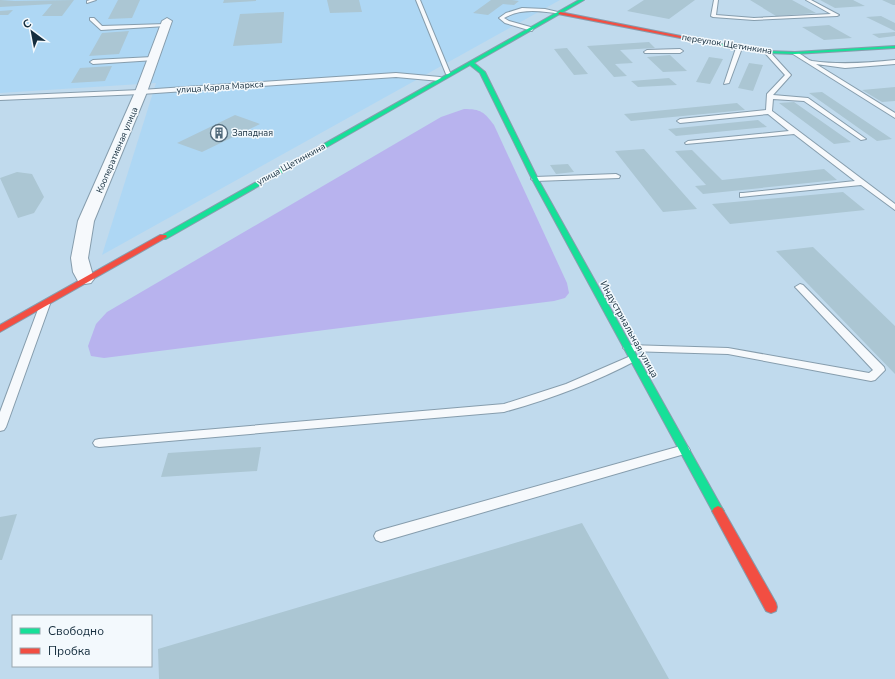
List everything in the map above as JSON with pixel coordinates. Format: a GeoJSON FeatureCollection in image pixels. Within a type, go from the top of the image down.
{"type":"FeatureCollection","features":[{"type":"Feature","properties":{"kind":"street","name":"улица Щетинкина"},"geometry":{"type":"LineString","coordinates":[[0,329],[582,0]]}},
{"type":"Feature","properties":{"kind":"street","name":"переулок Щетинкина"},"geometry":{"type":"LineString","coordinates":[[560,13],[685,38],[767,52],[795,53],[895,47]]}},
{"type":"Feature","properties":{"kind":"street","name":"Кооперативная улица"},"geometry":{"type":"LineString","coordinates":[[85,280],[79,265],[81,239],[86,221],[141,92],[166,23]]}},
{"type":"Feature","properties":{"kind":"street","name":"Индустриальная улица"},"geometry":{"type":"LineString","coordinates":[[470,63],[482,72],[535,179],[771,607]]}},
{"type":"Feature","properties":{"kind":"lane"},"geometry":{"type":"LineString","coordinates":[[418,0],[449,74]]}},
{"type":"Feature","properties":{"kind":"lane"},"geometry":{"type":"LineString","coordinates":[[716,0],[713,16],[754,19],[837,15],[808,0]]}},
{"type":"Feature","properties":{"kind":"lane"},"geometry":{"type":"LineString","coordinates":[[532,29],[507,22],[501,18],[521,9],[529,8],[560,13]]}},
{"type":"Feature","properties":{"kind":"lane"},"geometry":{"type":"LineString","coordinates":[[92,19],[101,28],[166,23]]}},
{"type":"Feature","properties":{"kind":"lane"},"geometry":{"type":"LineString","coordinates":[[677,58],[685,38]]}},
{"type":"Feature","properties":{"kind":"lane"},"geometry":{"type":"LineString","coordinates":[[726,82],[739,48]]}},
{"type":"Feature","properties":{"kind":"lane"},"geometry":{"type":"LineString","coordinates":[[647,52],[680,51]]}},
{"type":"Feature","properties":{"kind":"lane"},"geometry":{"type":"LineString","coordinates":[[767,52],[788,75],[770,94],[769,112]]}},
{"type":"Feature","properties":{"kind":"lane"},"geometry":{"type":"LineString","coordinates":[[795,53],[895,116]]}},
{"type":"Feature","properties":{"kind":"lane"},"geometry":{"type":"LineString","coordinates":[[93,62],[153,59]]}},
{"type":"Feature","properties":{"kind":"lane"},"geometry":{"type":"LineString","coordinates":[[809,62],[845,66],[895,62]]}},
{"type":"Feature","properties":{"kind":"lane","name":"улица Карла Маркса"},"geometry":{"type":"LineString","coordinates":[[0,98],[141,92],[396,74],[440,79]]}},
{"type":"Feature","properties":{"kind":"lane"},"geometry":{"type":"LineString","coordinates":[[770,97],[806,100],[863,139]]}},
{"type":"Feature","properties":{"kind":"lane"},"geometry":{"type":"LineString","coordinates":[[680,120],[769,112],[895,208]]}},
{"type":"Feature","properties":{"kind":"lane"},"geometry":{"type":"LineString","coordinates":[[688,143],[796,132]]}},
{"type":"Feature","properties":{"kind":"lane"},"geometry":{"type":"LineString","coordinates":[[535,179],[616,176]]}},
{"type":"Feature","properties":{"kind":"lane"},"geometry":{"type":"LineString","coordinates":[[743,195],[862,183]]}},
{"type":"Feature","properties":{"kind":"lane"},"geometry":{"type":"LineString","coordinates":[[99,443],[504,408],[538,399],[604,373],[631,353],[728,351],[871,377],[880,370],[800,287]]}},
{"type":"Feature","properties":{"kind":"lane"},"geometry":{"type":"LineString","coordinates":[[0,427],[45,304]]}},
{"type":"Feature","properties":{"kind":"lane"},"geometry":{"type":"LineString","coordinates":[[381,536],[684,450]]}},
{"type":"Feature","properties":{"kind":"shaded area"},"geometry":{"type":"Polygon","coordinates":[[[0,0],[560,0],[102,255],[156,83],[0,93],[0,0]]]}},
{"type":"Feature","properties":{"kind":"shaded area"},"geometry":{"type":"Polygon","coordinates":[[[464,109],[482,112],[494,125],[567,283],[569,293],[565,298],[554,301],[104,358],[91,356],[88,346],[96,324],[107,312],[441,117],[464,109]]]}},
{"type":"Feature","properties":{"kind":"building"},"geometry":{"type":"Polygon","coordinates":[[[0,0],[74,0],[62,16],[42,16],[52,4],[0,7],[0,0]]]}},
{"type":"Feature","properties":{"kind":"building"},"geometry":{"type":"Polygon","coordinates":[[[118,0],[140,0],[132,18],[108,19],[118,0]]]}},
{"type":"Feature","properties":{"kind":"building"},"geometry":{"type":"Polygon","coordinates":[[[224,0],[256,0],[256,1],[223,3],[224,0]]]}},
{"type":"Feature","properties":{"kind":"building"},"geometry":{"type":"Polygon","coordinates":[[[327,0],[359,0],[362,12],[330,13],[327,0]]]}},
{"type":"Feature","properties":{"kind":"building"},"geometry":{"type":"Polygon","coordinates":[[[491,0],[519,1],[514,5],[503,4],[488,15],[473,13],[491,0]]]}},
{"type":"Feature","properties":{"kind":"building"},"geometry":{"type":"Polygon","coordinates":[[[644,0],[695,0],[669,19],[627,11],[644,0]]]}},
{"type":"Feature","properties":{"kind":"building"},"geometry":{"type":"Polygon","coordinates":[[[750,0],[792,0],[816,13],[776,16],[750,0]]]}},
{"type":"Feature","properties":{"kind":"building"},"geometry":{"type":"Polygon","coordinates":[[[820,0],[853,0],[865,6],[835,8],[820,0]]]}},
{"type":"Feature","properties":{"kind":"building"},"geometry":{"type":"Polygon","coordinates":[[[882,0],[895,0],[895,5],[893,5],[882,0]]]}},
{"type":"Feature","properties":{"kind":"building"},"geometry":{"type":"Polygon","coordinates":[[[13,10],[8,15],[0,15],[0,11],[13,10]]]}},
{"type":"Feature","properties":{"kind":"building"},"geometry":{"type":"Polygon","coordinates":[[[284,12],[282,43],[233,46],[240,14],[284,12]]]}},
{"type":"Feature","properties":{"kind":"building"},"geometry":{"type":"Polygon","coordinates":[[[881,16],[895,23],[895,31],[866,17],[881,16]]]}},
{"type":"Feature","properties":{"kind":"building"},"geometry":{"type":"Polygon","coordinates":[[[829,25],[852,38],[824,40],[802,27],[829,25]]]}},
{"type":"Feature","properties":{"kind":"building"},"geometry":{"type":"Polygon","coordinates":[[[129,31],[119,54],[89,56],[102,33],[129,31]]]}},
{"type":"Feature","properties":{"kind":"building"},"geometry":{"type":"Polygon","coordinates":[[[895,32],[895,36],[879,38],[872,34],[895,32]]]}},
{"type":"Feature","properties":{"kind":"building"},"geometry":{"type":"Polygon","coordinates":[[[649,42],[655,48],[620,50],[633,63],[615,64],[627,76],[614,77],[587,46],[649,42]]]}},
{"type":"Feature","properties":{"kind":"building"},"geometry":{"type":"Polygon","coordinates":[[[567,48],[588,74],[574,75],[554,49],[567,48]]]}},
{"type":"Feature","properties":{"kind":"building"},"geometry":{"type":"Polygon","coordinates":[[[670,55],[687,71],[663,72],[647,57],[670,55]]]}},
{"type":"Feature","properties":{"kind":"building"},"geometry":{"type":"Polygon","coordinates":[[[709,57],[723,59],[710,84],[696,82],[709,57]]]}},
{"type":"Feature","properties":{"kind":"building"},"geometry":{"type":"Polygon","coordinates":[[[749,63],[763,65],[753,91],[738,88],[749,63]]]}},
{"type":"Feature","properties":{"kind":"building"},"geometry":{"type":"Polygon","coordinates":[[[112,66],[105,81],[71,83],[80,68],[112,66]]]}},
{"type":"Feature","properties":{"kind":"building"},"geometry":{"type":"Polygon","coordinates":[[[669,78],[677,85],[638,87],[631,81],[669,78]]]}},
{"type":"Feature","properties":{"kind":"building"},"geometry":{"type":"Polygon","coordinates":[[[895,87],[895,101],[882,102],[862,90],[895,87]]]}},
{"type":"Feature","properties":{"kind":"building"},"geometry":{"type":"Polygon","coordinates":[[[822,92],[892,139],[877,141],[809,93],[822,92]]]}},
{"type":"Feature","properties":{"kind":"building"},"geometry":{"type":"Polygon","coordinates":[[[794,102],[851,142],[834,144],[779,103],[794,102]]]}},
{"type":"Feature","properties":{"kind":"building"},"geometry":{"type":"Polygon","coordinates":[[[737,103],[745,110],[631,121],[624,114],[737,103]]]}},
{"type":"Feature","properties":{"kind":"building","name":"Западная"},"geometry":{"type":"Polygon","coordinates":[[[235,115],[260,124],[202,152],[177,143],[235,115]]]}},
{"type":"Feature","properties":{"kind":"building"},"geometry":{"type":"Polygon","coordinates":[[[758,120],[767,127],[676,136],[668,129],[758,120]]]}},
{"type":"Feature","properties":{"kind":"building"},"geometry":{"type":"Polygon","coordinates":[[[644,149],[697,209],[663,212],[615,151],[644,149]]]}},
{"type":"Feature","properties":{"kind":"building"},"geometry":{"type":"Polygon","coordinates":[[[692,150],[722,180],[824,169],[837,180],[703,194],[695,186],[706,185],[675,151],[692,150]]]}},
{"type":"Feature","properties":{"kind":"building"},"geometry":{"type":"Polygon","coordinates":[[[568,164],[574,172],[556,174],[550,165],[568,164]]]}},
{"type":"Feature","properties":{"kind":"building"},"geometry":{"type":"Polygon","coordinates":[[[17,172],[32,174],[44,197],[34,213],[18,218],[0,178],[17,172]]]}},
{"type":"Feature","properties":{"kind":"building"},"geometry":{"type":"Polygon","coordinates":[[[843,192],[865,210],[730,224],[712,204],[843,192]]]}},
{"type":"Feature","properties":{"kind":"building"},"geometry":{"type":"Polygon","coordinates":[[[813,247],[895,326],[895,374],[776,251],[813,247]]]}},
{"type":"Feature","properties":{"kind":"building"},"geometry":{"type":"Polygon","coordinates":[[[261,447],[257,471],[161,477],[168,453],[261,447]]]}},
{"type":"Feature","properties":{"kind":"building"},"geometry":{"type":"Polygon","coordinates":[[[17,514],[2,560],[0,560],[0,517],[17,514]]]}},
{"type":"Feature","properties":{"kind":"building"},"geometry":{"type":"Polygon","coordinates":[[[582,523],[669,679],[159,679],[158,649],[582,523]]]}},
{"type":"Feature","properties":{"kind":"traffic: fast"},"geometry":{"type":"LineString","coordinates":[[163,237],[582,0]]}},
{"type":"Feature","properties":{"kind":"traffic: fast"},"geometry":{"type":"LineString","coordinates":[[716,44],[767,52],[795,53],[895,47]]}},
{"type":"Feature","properties":{"kind":"traffic: fast"},"geometry":{"type":"LineString","coordinates":[[470,63],[482,72],[535,179],[718,511]]}},
{"type":"Feature","properties":{"kind":"traffic: jam"},"geometry":{"type":"LineString","coordinates":[[560,13],[716,44]]}},
{"type":"Feature","properties":{"kind":"traffic: jam"},"geometry":{"type":"LineString","coordinates":[[0,329],[163,237]]}},
{"type":"Feature","properties":{"kind":"traffic: jam"},"geometry":{"type":"LineString","coordinates":[[718,511],[771,607]]}},
{"type":"Feature","properties":{"kind":"place","name":"Западная"},"geometry":{"type":"Point","coordinates":[219,133]}}]}
